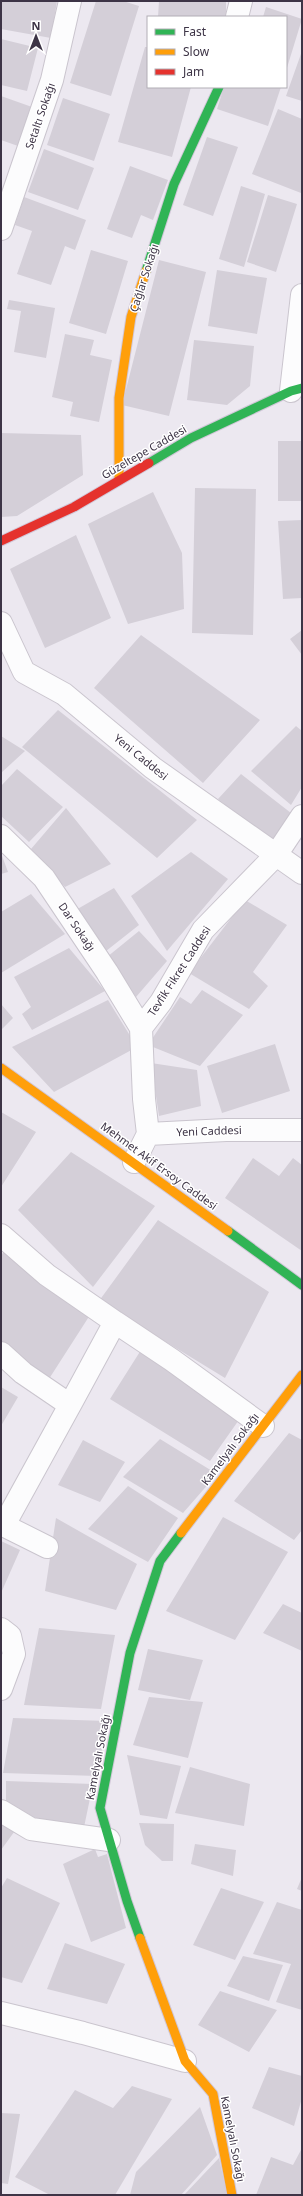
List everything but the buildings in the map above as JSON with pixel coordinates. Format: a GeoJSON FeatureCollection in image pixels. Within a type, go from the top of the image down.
{"type":"FeatureCollection","features":[{"type":"Feature","properties":{"kind":"street","name":"Setaltı Sokağı"},"geometry":{"type":"LineString","coordinates":[[1,229],[52,80],[70,1]]}},
{"type":"Feature","properties":{"kind":"street"},"geometry":{"type":"LineString","coordinates":[[237,16],[241,1]]}},
{"type":"Feature","properties":{"kind":"street","name":"Çağlar Sokağı"},"geometry":{"type":"LineString","coordinates":[[120,480],[119,398],[131,317],[174,184],[219,88]]}},
{"type":"Feature","properties":{"kind":"street"},"geometry":{"type":"LineString","coordinates":[[296,389],[302,295]]}},
{"type":"Feature","properties":{"kind":"street","name":"Güzeltepe Caddesi"},"geometry":{"type":"LineString","coordinates":[[1,541],[74,507],[191,438],[296,389]]}},
{"type":"Feature","properties":{"kind":"street","name":"Yeni Caddesi"},"geometry":{"type":"LineString","coordinates":[[1,623],[24,672],[64,694],[153,768],[302,874]]}},
{"type":"Feature","properties":{"kind":"street","name":"Tevfik Fikret Caddesi"},"geometry":{"type":"LineString","coordinates":[[148,1134],[144,1099],[141,1028],[161,1002],[203,930],[276,855],[302,816]]}},
{"type":"Feature","properties":{"kind":"street","name":"Dar Sokağı"},"geometry":{"type":"LineString","coordinates":[[1,836],[44,878],[107,972],[141,1028]]}},
{"type":"Feature","properties":{"kind":"street","name":"Mehmet Akif Ersoy Caddesi"},"geometry":{"type":"LineString","coordinates":[[1,1068],[134,1162],[302,1285]]}},
{"type":"Feature","properties":{"kind":"street","name":"Yeni Caddesi"},"geometry":{"type":"LineString","coordinates":[[148,1134],[226,1130],[302,1130]]}},
{"type":"Feature","properties":{"kind":"street"},"geometry":{"type":"LineString","coordinates":[[134,1162],[148,1134]]}},
{"type":"Feature","properties":{"kind":"street"},"geometry":{"type":"LineString","coordinates":[[1,1235],[47,1275],[172,1360],[263,1426]]}},
{"type":"Feature","properties":{"kind":"street"},"geometry":{"type":"LineString","coordinates":[[47,1547],[2,1525],[115,1322]]}},
{"type":"Feature","properties":{"kind":"street"},"geometry":{"type":"LineString","coordinates":[[1,1353],[23,1373],[70,1405]]}},
{"type":"Feature","properties":{"kind":"street","name":"Kamelyalı Sokağı"},"geometry":{"type":"LineString","coordinates":[[232,2195],[213,2094],[185,2061],[126,1901],[100,1808],[130,1653],[160,1561],[302,1375]]}},
{"type":"Feature","properties":{"kind":"street"},"geometry":{"type":"LineString","coordinates":[[1,1629],[10,1636],[14,1654],[1,1689]]}},
{"type":"Feature","properties":{"kind":"street"},"geometry":{"type":"LineString","coordinates":[[1,1811],[31,1829],[109,1840]]}},
{"type":"Feature","properties":{"kind":"street"},"geometry":{"type":"LineString","coordinates":[[1,2013],[84,2033],[185,2061]]}},
{"type":"Feature","properties":{"kind":"traffic: fast"},"geometry":{"type":"LineString","coordinates":[[146,271],[174,184],[219,88]]}},
{"type":"Feature","properties":{"kind":"traffic: fast"},"geometry":{"type":"LineString","coordinates":[[149,463],[191,438],[291,391],[302,388]]}},
{"type":"Feature","properties":{"kind":"traffic: fast"},"geometry":{"type":"LineString","coordinates":[[228,1231],[302,1285]]}},
{"type":"Feature","properties":{"kind":"traffic: fast"},"geometry":{"type":"LineString","coordinates":[[140,1938],[127,1901],[100,1808],[130,1653],[160,1561],[181,1533]]}},
{"type":"Feature","properties":{"kind":"traffic: slow"},"geometry":{"type":"LineString","coordinates":[[119,480],[119,398],[131,317],[146,271]]}},
{"type":"Feature","properties":{"kind":"traffic: slow"},"geometry":{"type":"LineString","coordinates":[[1,1068],[228,1231]]}},
{"type":"Feature","properties":{"kind":"traffic: slow"},"geometry":{"type":"LineString","coordinates":[[181,1533],[302,1375]]}},
{"type":"Feature","properties":{"kind":"traffic: slow"},"geometry":{"type":"LineString","coordinates":[[140,1938],[185,2061],[213,2094],[232,2195]]}},
{"type":"Feature","properties":{"kind":"traffic: jam"},"geometry":{"type":"LineString","coordinates":[[1,541],[74,507],[149,463]]}}]}
